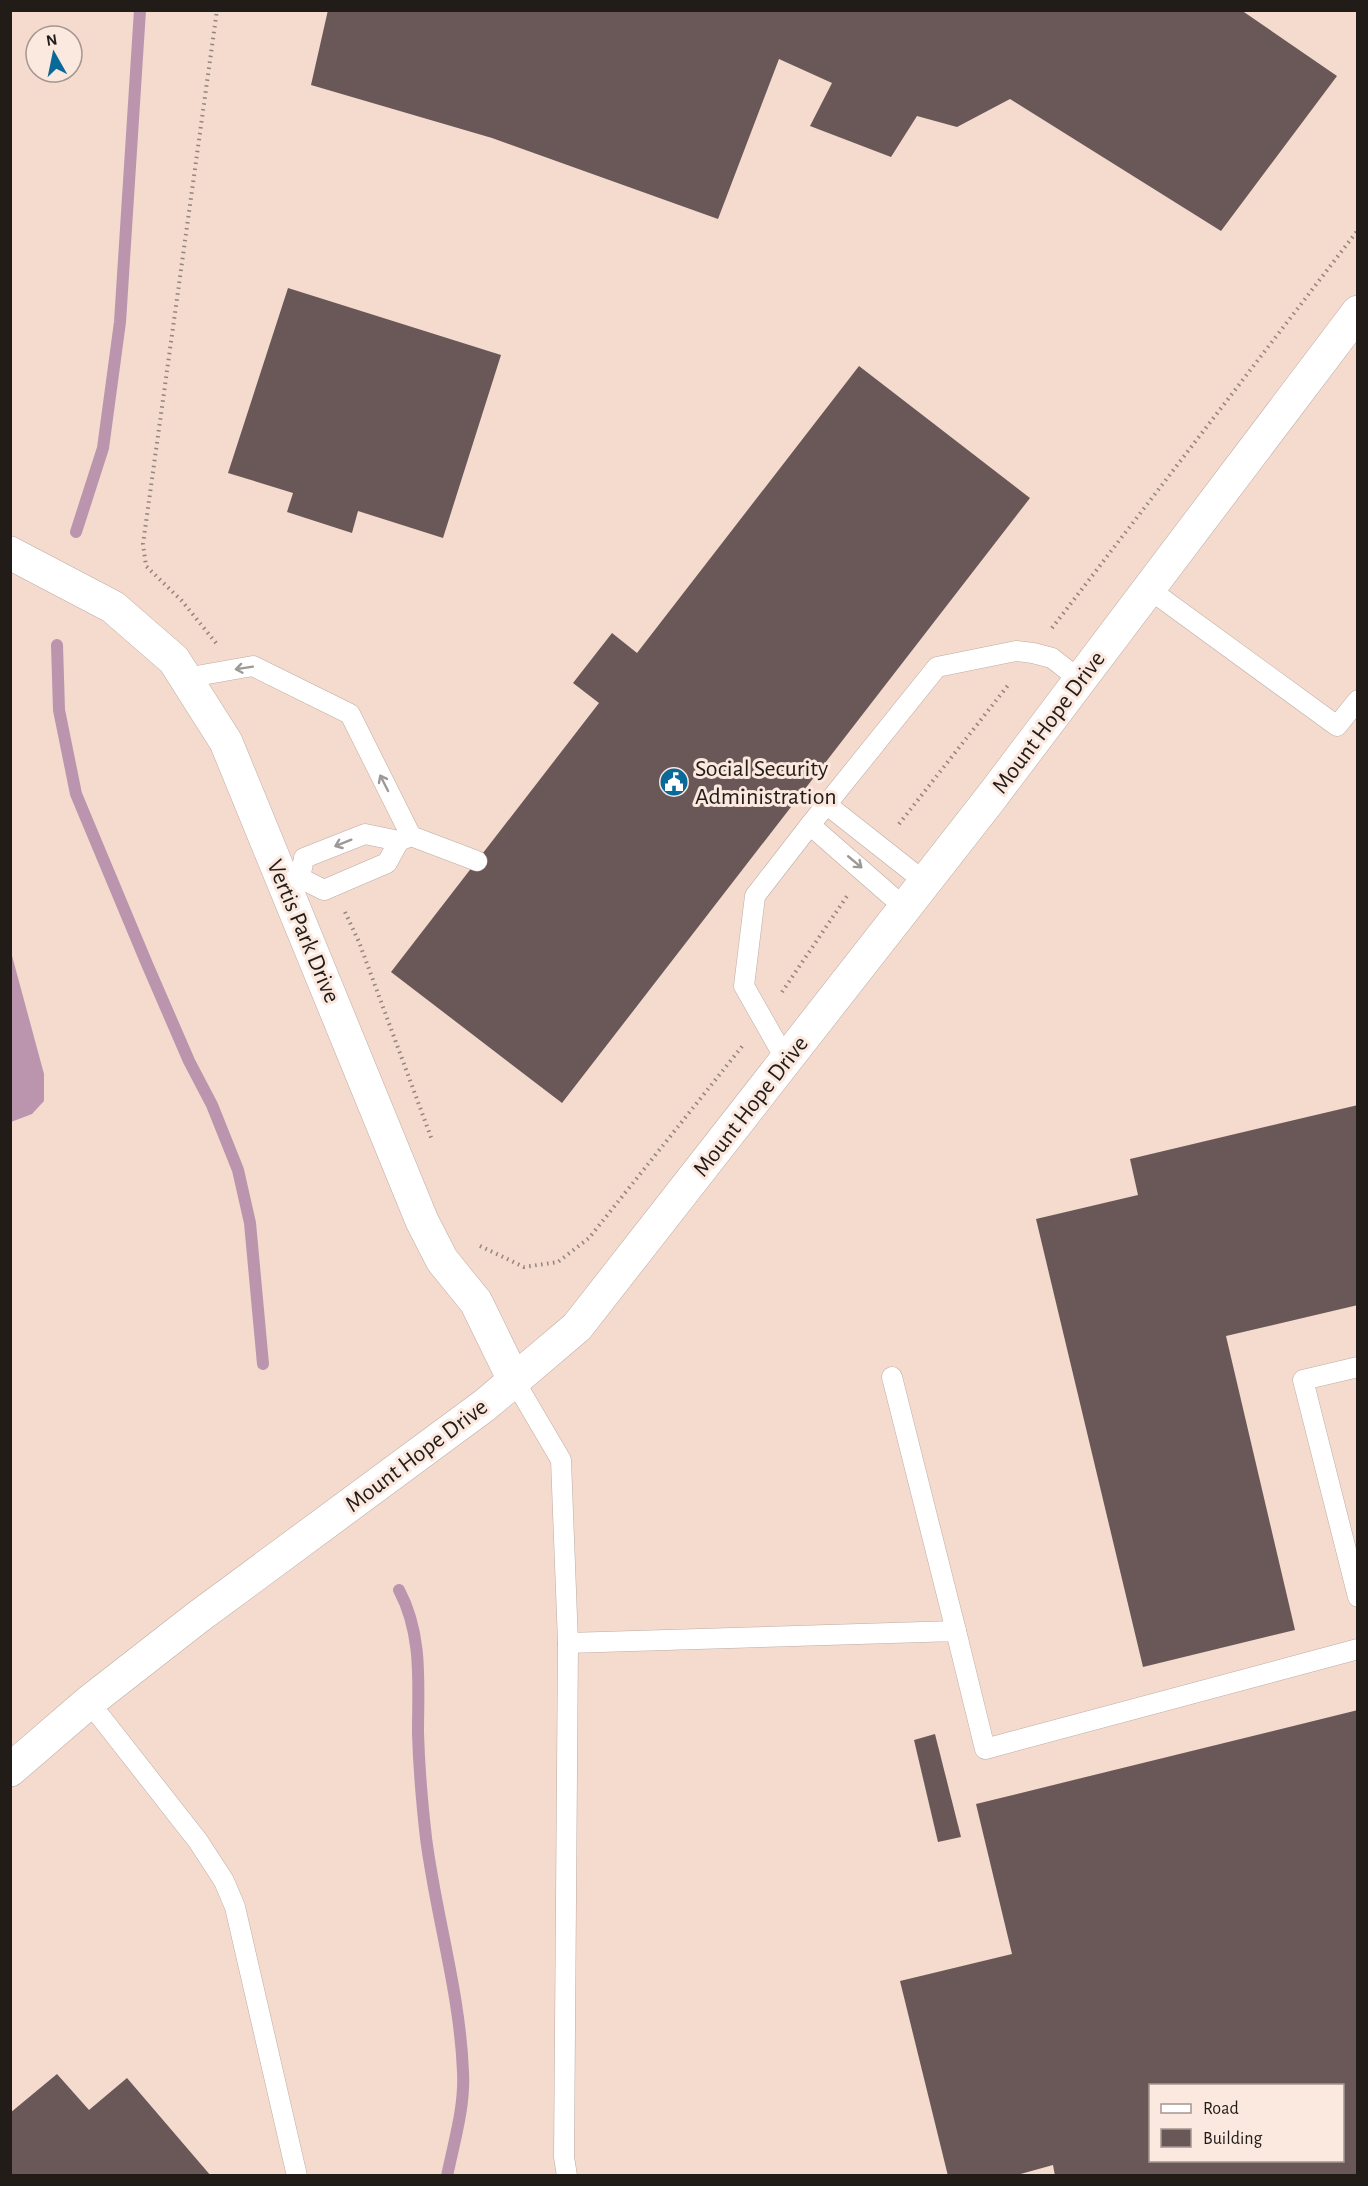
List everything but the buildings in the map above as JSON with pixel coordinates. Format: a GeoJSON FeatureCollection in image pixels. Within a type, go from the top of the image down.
{"type":"FeatureCollection","features":[{"type":"Feature","properties":{"kind":"street","name":"Mount Hope Drive"},"geometry":{"type":"LineString","coordinates":[[10,1770],[89,1702],[198,1617],[514,1380],[578,1327],[925,882],[1358,312]]}},
{"type":"Feature","properties":{"kind":"street","name":"Vertis Park Drive"},"geometry":{"type":"LineString","coordinates":[[10,553],[113,607],[174,660],[226,742],[293,882],[422,1221],[442,1260],[476,1302],[514,1380]]}},
{"type":"Feature","properties":{"kind":"lane"},"geometry":{"type":"LineString","coordinates":[[1149,589],[1337,726],[1358,700]]}},
{"type":"Feature","properties":{"kind":"lane"},"geometry":{"type":"LineString","coordinates":[[786,1060],[744,986],[755,896],[826,804],[938,667],[1016,651],[1052,658],[1080,680]]}},
{"type":"Feature","properties":{"kind":"lane"},"geometry":{"type":"LineString","coordinates":[[185,678],[253,666],[350,714],[405,838]]}},
{"type":"Feature","properties":{"kind":"lane"},"geometry":{"type":"LineString","coordinates":[[826,804],[925,882]]}},
{"type":"Feature","properties":{"kind":"lane"},"geometry":{"type":"LineString","coordinates":[[810,825],[905,908]]}},
{"type":"Feature","properties":{"kind":"lane"},"geometry":{"type":"LineString","coordinates":[[405,838],[387,863],[324,890],[293,882],[304,858],[365,834],[405,838],[477,861]]}},
{"type":"Feature","properties":{"kind":"lane"},"geometry":{"type":"LineString","coordinates":[[1358,1366],[1303,1380],[1358,1597]]}},
{"type":"Feature","properties":{"kind":"lane"},"geometry":{"type":"LineString","coordinates":[[892,1377],[985,1749],[1358,1649]]}},
{"type":"Feature","properties":{"kind":"lane"},"geometry":{"type":"LineString","coordinates":[[514,1380],[561,1460],[568,1643],[564,2157],[567,2175]]}},
{"type":"Feature","properties":{"kind":"lane"},"geometry":{"type":"LineString","coordinates":[[568,1643],[956,1631]]}},
{"type":"Feature","properties":{"kind":"lane"},"geometry":{"type":"LineString","coordinates":[[89,1702],[198,1841],[225,1881],[235,1907],[297,2175]]}},
{"type":"Feature","properties":{"kind":"path"},"geometry":{"type":"LineString","coordinates":[[217,10],[143,544],[146,566],[214,638],[228,671]]}},
{"type":"Feature","properties":{"kind":"path"},"geometry":{"type":"LineString","coordinates":[[880,848],[1358,230]]}},
{"type":"Feature","properties":{"kind":"path"},"geometry":{"type":"LineString","coordinates":[[476,1240],[482,1248],[524,1267],[558,1262],[588,1238],[762,1021],[865,871]]}},
{"type":"Feature","properties":{"kind":"path"},"geometry":{"type":"LineString","coordinates":[[332,886],[359,942],[432,1142]]}},
{"type":"Feature","properties":{"kind":"shaded area"},"geometry":{"type":"Polygon","coordinates":[[[11,11],[1357,11],[1357,2175],[11,2176],[11,11]]]}},
{"type":"Feature","properties":{"kind":"shaded area"},"geometry":{"type":"Polygon","coordinates":[[[11,952],[44,1074],[44,1101],[32,1114],[11,1122],[11,952]]]}},
{"type":"Feature","properties":{"kind":"waterway"},"geometry":{"type":"LineString","coordinates":[[76,532],[103,448],[120,322],[140,10]]}},
{"type":"Feature","properties":{"kind":"waterway"},"geometry":{"type":"LineString","coordinates":[[57,645],[59,710],[76,794],[147,964],[189,1061],[212,1105],[238,1170],[250,1223],[263,1364]]}},
{"type":"Feature","properties":{"kind":"waterway"},"geometry":{"type":"LineString","coordinates":[[399,1590],[407,1607],[416,1642],[419,1759],[426,1838],[453,1984],[461,2042],[462,2098],[447,2176]]}},
{"type":"Feature","properties":{"kind":"place","name":"Social Security Administration"},"geometry":{"type":"Point","coordinates":[674,782]}}]}
